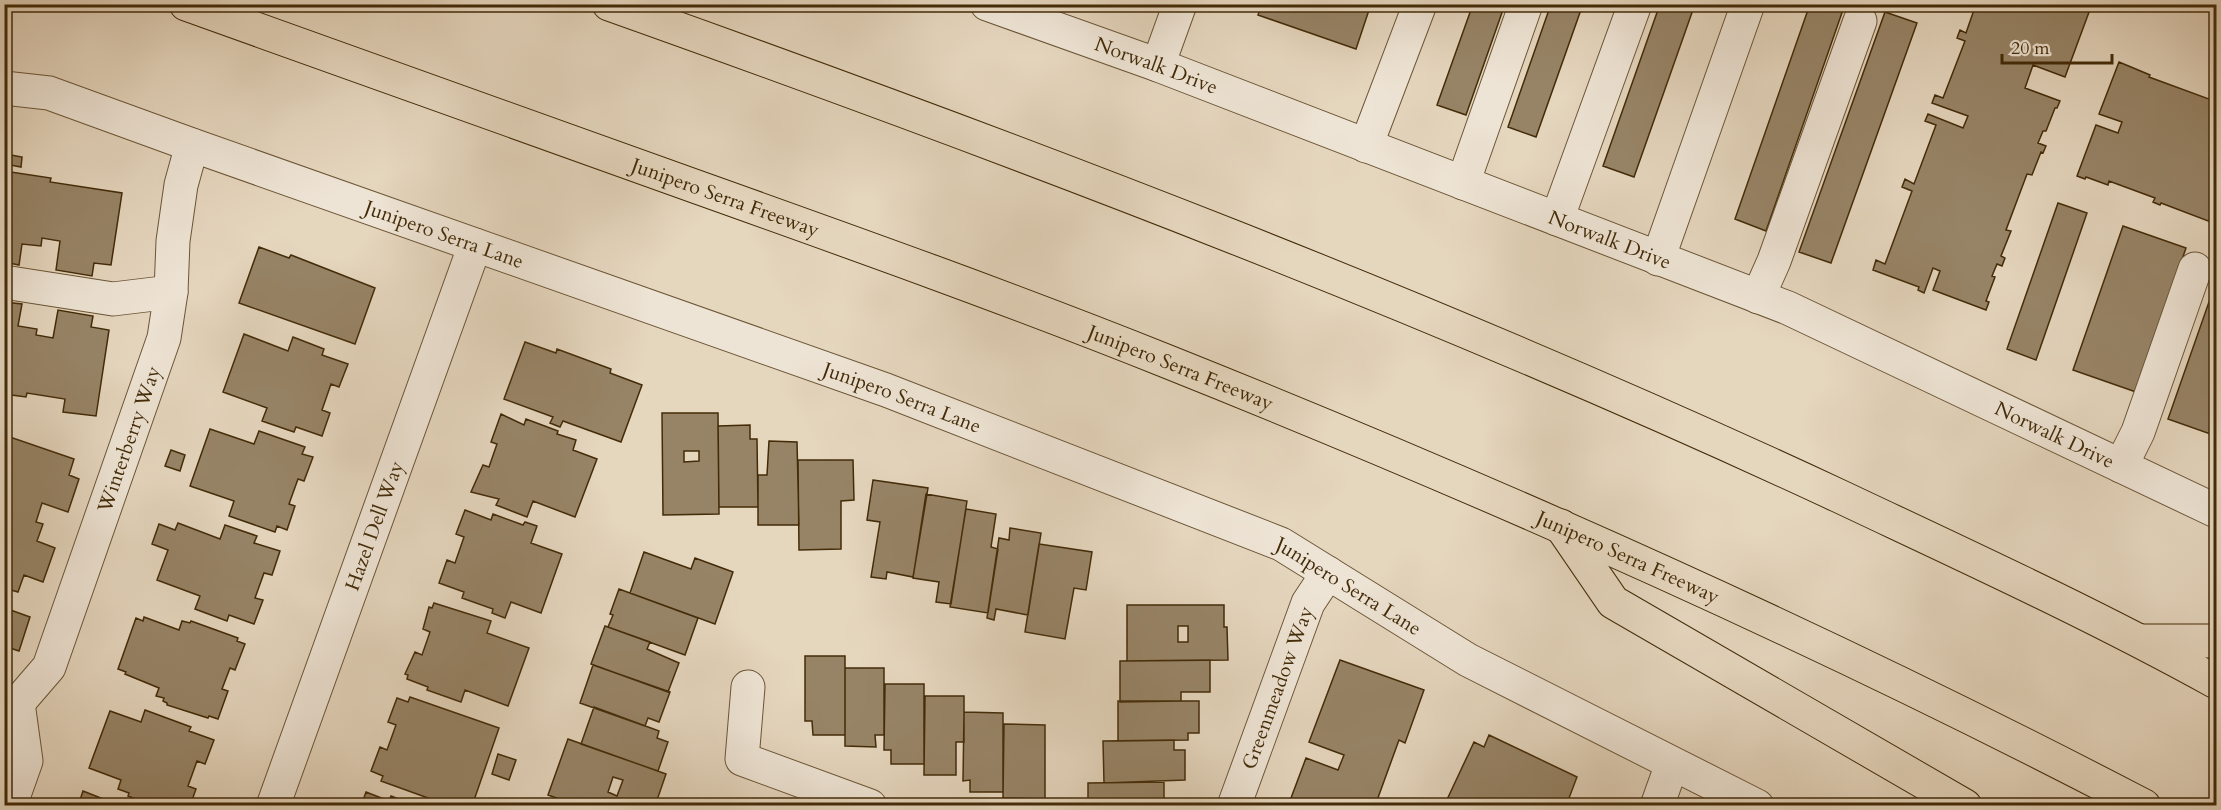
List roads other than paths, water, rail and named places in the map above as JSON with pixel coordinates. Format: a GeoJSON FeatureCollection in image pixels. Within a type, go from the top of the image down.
{"type":"FeatureCollection","features":[{"type":"Feature","properties":{"kind":"highway","name":"Junipero Serra Freeway"},"geometry":{"type":"LineString","coordinates":[[186,4],[970,285],[1218,382],[1561,526],[1811,640],[2037,750],[2144,806]]}},
{"type":"Feature","properties":{"kind":"highway"},"geometry":{"type":"LineString","coordinates":[[609,4],[1021,154],[1231,235],[1454,327],[1702,432],[2141,640],[2217,682]]}},
{"type":"Feature","properties":{"kind":"highway"},"geometry":{"type":"LineString","coordinates":[[1561,526],[1613,602],[1965,806]]}},
{"type":"Feature","properties":{"kind":"highway"},"geometry":{"type":"LineString","coordinates":[[2141,640],[2217,641]]}},
{"type":"Feature","properties":{"kind":"street","name":"Norwalk Drive"},"geometry":{"type":"LineString","coordinates":[[987,4],[1158,65],[1788,308],[2217,511]]}},
{"type":"Feature","properties":{"kind":"street"},"geometry":{"type":"LineString","coordinates":[[1158,65],[1180,4]]}},
{"type":"Feature","properties":{"kind":"street"},"geometry":{"type":"LineString","coordinates":[[1366,146],[1420,4]]}},
{"type":"Feature","properties":{"kind":"street"},"geometry":{"type":"LineString","coordinates":[[1463,183],[1526,4]]}},
{"type":"Feature","properties":{"kind":"street"},"geometry":{"type":"LineString","coordinates":[[1557,219],[1635,4]]}},
{"type":"Feature","properties":{"kind":"street"},"geometry":{"type":"LineString","coordinates":[[1658,259],[1748,4]]}},
{"type":"Feature","properties":{"kind":"street"},"geometry":{"type":"LineString","coordinates":[[1758,297],[1780,246],[1860,21]]}},
{"type":"Feature","properties":{"kind":"street","name":"Junipero Serra Lane"},"geometry":{"type":"LineString","coordinates":[[4,88],[49,93],[886,390],[1281,544],[1468,660],[1757,806]]}},
{"type":"Feature","properties":{"kind":"street","name":"Winterberry Way"},"geometry":{"type":"LineString","coordinates":[[11,703],[49,667],[164,338],[171,292],[173,242],[179,196],[192,145]]}},
{"type":"Feature","properties":{"kind":"street","name":"Hazel Dell Way"},"geometry":{"type":"LineString","coordinates":[[273,806],[476,245]]}},
{"type":"Feature","properties":{"kind":"street"},"geometry":{"type":"LineString","coordinates":[[2121,466],[2138,432],[2195,269]]}},
{"type":"Feature","properties":{"kind":"street"},"geometry":{"type":"LineString","coordinates":[[4,282],[113,299],[171,292]]}},
{"type":"Feature","properties":{"kind":"street","name":"Greenmeadow Way"},"geometry":{"type":"LineString","coordinates":[[1234,806],[1308,603],[1328,573]]}},
{"type":"Feature","properties":{"kind":"street"},"geometry":{"type":"LineString","coordinates":[[748,687],[742,759],[870,806]]}},
{"type":"Feature","properties":{"kind":"street"},"geometry":{"type":"LineString","coordinates":[[10,806],[26,761],[11,703]]}},
{"type":"Feature","properties":{"kind":"street"},"geometry":{"type":"LineString","coordinates":[[1657,806],[1672,764]]}}]}
